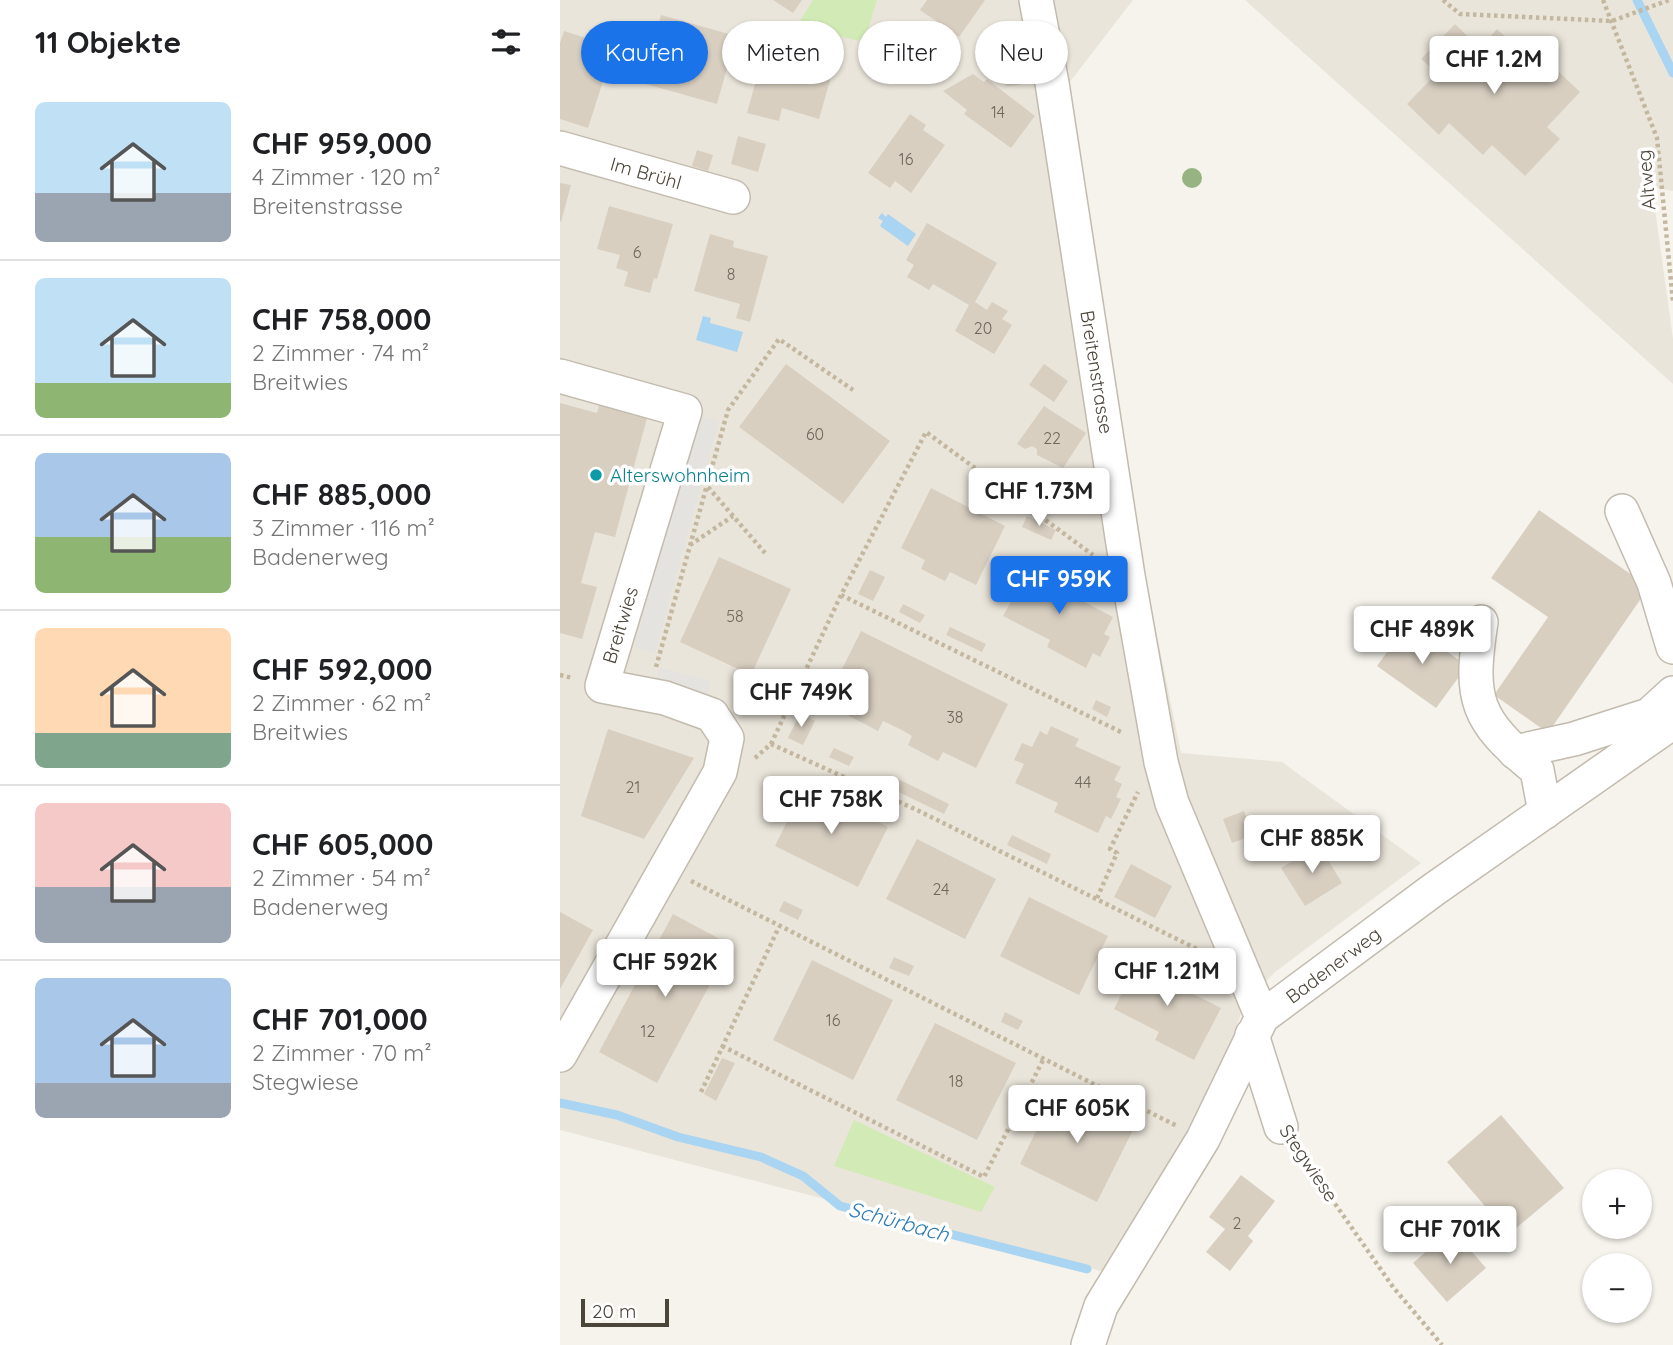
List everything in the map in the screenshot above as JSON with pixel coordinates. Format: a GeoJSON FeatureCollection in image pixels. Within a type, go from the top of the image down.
{"type":"FeatureCollection","features":[{"type":"Feature","properties":{"kind":"street","name":"Breitenstrasse"},"geometry":{"type":"LineString","coordinates":[[1036,0],[1052,83],[1128,576],[1158,743],[1172,803],[1238,966],[1257,1026]]}},
{"type":"Feature","properties":{"kind":"street","name":"Im Brühl"},"geometry":{"type":"LineString","coordinates":[[560,148],[733,197]]}},
{"type":"Feature","properties":{"kind":"street","name":"Breitwies"},"geometry":{"type":"LineString","coordinates":[[560,376],[685,411],[602,686],[648,695],[712,715],[727,738],[720,772],[560,1055]]}},
{"type":"Feature","properties":{"kind":"street"},"geometry":{"type":"LineString","coordinates":[[1622,511],[1654,583],[1673,648]]}},
{"type":"Feature","properties":{"kind":"street"},"geometry":{"type":"LineString","coordinates":[[1481,622],[1474,670],[1481,713],[1502,741],[1537,770],[1545,812]]}},
{"type":"Feature","properties":{"kind":"street"},"geometry":{"type":"LineString","coordinates":[[1516,752],[1574,739],[1649,715],[1673,693]]}},
{"type":"Feature","properties":{"kind":"street","name":"Badenerweg"},"geometry":{"type":"LineString","coordinates":[[1088,1345],[1101,1306],[1203,1139],[1257,1026],[1545,812],[1673,722]]}},
{"type":"Feature","properties":{"kind":"street","name":"Stegwiese"},"geometry":{"type":"LineString","coordinates":[[1257,1026],[1281,1127]]}},
{"type":"Feature","properties":{"kind":"path"},"geometry":{"type":"LineString","coordinates":[[1443,0],[1460,14],[1612,21],[1669,0]]}},
{"type":"Feature","properties":{"kind":"path","name":"Altweg"},"geometry":{"type":"LineString","coordinates":[[1603,0],[1657,138],[1673,302]]}},
{"type":"Feature","properties":{"kind":"path"},"geometry":{"type":"LineString","coordinates":[[648,695],[728,410],[779,338],[853,390]]}},
{"type":"Feature","properties":{"kind":"path"},"geometry":{"type":"LineString","coordinates":[[723,757],[748,764],[771,744],[841,595],[926,432],[1105,564],[1128,576]]}},
{"type":"Feature","properties":{"kind":"path"},"geometry":{"type":"LineString","coordinates":[[707,487],[765,553]]}},
{"type":"Feature","properties":{"kind":"path"},"geometry":{"type":"LineString","coordinates":[[690,545],[733,516]]}},
{"type":"Feature","properties":{"kind":"path"},"geometry":{"type":"LineString","coordinates":[[841,595],[1138,740],[1158,743]]}},
{"type":"Feature","properties":{"kind":"path"},"geometry":{"type":"LineString","coordinates":[[771,744],[1097,898],[1203,952],[1238,966]]}},
{"type":"Feature","properties":{"kind":"path"},"geometry":{"type":"LineString","coordinates":[[1097,898],[1117,853],[1110,849],[1140,788]]}},
{"type":"Feature","properties":{"kind":"path"},"geometry":{"type":"LineString","coordinates":[[665,867],[779,927],[1203,1139]]}},
{"type":"Feature","properties":{"kind":"path"},"geometry":{"type":"LineString","coordinates":[[701,1092],[779,927]]}},
{"type":"Feature","properties":{"kind":"path"},"geometry":{"type":"LineString","coordinates":[[722,1046],[984,1177],[1043,1060]]}},
{"type":"Feature","properties":{"kind":"path","name":"Stegwiese"},"geometry":{"type":"LineString","coordinates":[[1281,1127],[1393,1287],[1442,1345]]}},
{"type":"Feature","properties":{"kind":"shaded area"},"geometry":{"type":"Polygon","coordinates":[[[560,0],[1133,0],[1069,83],[1115,430],[1181,753],[1282,762],[1421,863],[1275,972],[1244,1005],[1204,1118],[1105,1272],[560,1130],[560,0]]]}},
{"type":"Feature","properties":{"kind":"shaded area"},"geometry":{"type":"Polygon","coordinates":[[[1245,0],[1673,0],[1673,191],[1652,187],[1673,339],[1673,384],[1245,0]]]}},
{"type":"Feature","properties":{"kind":"shaded area"},"geometry":{"type":"Polygon","coordinates":[[[698,415],[719,421],[655,653],[634,647],[698,415]]]}},
{"type":"Feature","properties":{"kind":"shaded area"},"geometry":{"type":"Polygon","coordinates":[[[660,667],[710,681],[705,703],[653,689],[660,667]]]}},
{"type":"Feature","properties":{"kind":"green space"},"geometry":{"type":"Polygon","coordinates":[[[813,0],[877,0],[870,21],[858,21],[858,41],[844,37],[844,21],[800,21],[813,0]]]}},
{"type":"Feature","properties":{"kind":"green space"},"geometry":{"type":"Polygon","coordinates":[[[854,1120],[995,1187],[981,1212],[834,1166],[854,1120]]]}},
{"type":"Feature","properties":{"kind":"water"},"geometry":{"type":"Polygon","coordinates":[[[882,213],[886,217],[888,214],[916,234],[908,246],[880,226],[883,221],[878,218],[882,213]]]}},
{"type":"Feature","properties":{"kind":"water"},"geometry":{"type":"Polygon","coordinates":[[[703,316],[711,318],[710,323],[743,332],[737,352],[696,340],[703,316]]]}},
{"type":"Feature","properties":{"kind":"building"},"geometry":{"type":"Polygon","coordinates":[[[773,0],[802,0],[793,13],[773,0]]]}},
{"type":"Feature","properties":{"kind":"building"},"geometry":{"type":"Polygon","coordinates":[[[927,0],[985,0],[961,34],[961,21],[936,21],[920,10],[927,0]]]}},
{"type":"Feature","properties":{"kind":"building"},"geometry":{"type":"Polygon","coordinates":[[[661,15],[682,21],[659,21],[661,15]]]}},
{"type":"Feature","properties":{"kind":"building"},"geometry":{"type":"Polygon","coordinates":[[[1455,24],[1480,48],[1497,29],[1526,56],[1534,48],[1580,92],[1547,127],[1560,139],[1525,176],[1492,145],[1483,155],[1449,123],[1439,135],[1407,104],[1437,73],[1421,59],[1455,24]]]}},
{"type":"Feature","properties":{"kind":"building"},"geometry":{"type":"Polygon","coordinates":[[[708,28],[722,32],[723,84],[717,104],[646,84],[708,84],[708,28]]]}},
{"type":"Feature","properties":{"kind":"building"},"geometry":{"type":"Polygon","coordinates":[[[564,31],[581,36],[581,84],[602,84],[588,128],[560,119],[560,43],[564,31]]]}},
{"type":"Feature","properties":{"kind":"building"},"geometry":{"type":"Polygon","coordinates":[[[973,74],[975,84],[993,84],[1035,116],[1011,148],[964,114],[967,110],[943,91],[961,84],[961,81],[973,74]]]}},
{"type":"Feature","properties":{"kind":"building"},"geometry":{"type":"Polygon","coordinates":[[[755,84],[829,84],[819,119],[782,108],[779,121],[747,113],[755,84]]]}},
{"type":"Feature","properties":{"kind":"building"},"geometry":{"type":"Polygon","coordinates":[[[910,114],[926,125],[923,130],[945,145],[911,193],[895,181],[890,188],[868,173],[910,114]]]}},
{"type":"Feature","properties":{"kind":"building"},"geometry":{"type":"Polygon","coordinates":[[[738,136],[766,144],[758,172],[731,164],[738,136]]]}},
{"type":"Feature","properties":{"kind":"building"},"geometry":{"type":"Polygon","coordinates":[[[697,150],[713,155],[708,171],[692,166],[697,150]]]}},
{"type":"Feature","properties":{"kind":"building"},"geometry":{"type":"Polygon","coordinates":[[[560,183],[571,185],[561,222],[560,221],[560,183]]]}},
{"type":"Feature","properties":{"kind":"building"},"geometry":{"type":"Polygon","coordinates":[[[609,206],[673,224],[657,279],[654,278],[650,293],[624,286],[628,272],[616,268],[620,255],[597,249],[609,206]]]}},
{"type":"Feature","properties":{"kind":"building"},"geometry":{"type":"Polygon","coordinates":[[[927,223],[997,263],[975,302],[987,310],[992,302],[1008,311],[1002,319],[1012,325],[994,354],[955,331],[969,305],[933,284],[929,290],[907,277],[914,265],[906,260],[927,223]]]}},
{"type":"Feature","properties":{"kind":"building"},"geometry":{"type":"Polygon","coordinates":[[[710,234],[734,241],[733,247],[768,256],[750,322],[736,318],[740,304],[694,291],[710,234]]]}},
{"type":"Feature","properties":{"kind":"building"},"geometry":{"type":"Polygon","coordinates":[[[786,364],[890,441],[843,504],[739,427],[786,364]]]}},
{"type":"Feature","properties":{"kind":"building"},"geometry":{"type":"Polygon","coordinates":[[[1044,364],[1068,381],[1054,402],[1029,385],[1044,364]]]}},
{"type":"Feature","properties":{"kind":"building","name":"Alterswohnheim"},"geometry":{"type":"Polygon","coordinates":[[[560,403],[597,413],[599,405],[647,418],[615,537],[595,532],[581,583],[597,587],[582,639],[560,633],[560,403]]]}},
{"type":"Feature","properties":{"kind":"building"},"geometry":{"type":"Polygon","coordinates":[[[1044,406],[1086,433],[1063,468],[1037,455],[1037,449],[1032,446],[1025,449],[1017,444],[1044,406]]]}},
{"type":"Feature","properties":{"kind":"building"},"geometry":{"type":"Polygon","coordinates":[[[931,488],[1005,526],[976,585],[950,572],[945,581],[921,569],[925,560],[901,548],[931,488]]]}},
{"type":"Feature","properties":{"kind":"building"},"geometry":{"type":"Polygon","coordinates":[[[1539,510],[1649,587],[1548,733],[1494,695],[1548,617],[1491,578],[1539,510]]]}},
{"type":"Feature","properties":{"kind":"building"},"geometry":{"type":"Polygon","coordinates":[[[1027,516],[1056,530],[1051,540],[1022,527],[1027,516]]]}},
{"type":"Feature","properties":{"kind":"building"},"geometry":{"type":"Polygon","coordinates":[[[719,557],[791,589],[751,675],[680,642],[719,557]]]}},
{"type":"Feature","properties":{"kind":"building"},"geometry":{"type":"Polygon","coordinates":[[[1031,566],[1077,589],[1073,596],[1113,617],[1104,634],[1110,637],[1100,657],[1093,653],[1086,668],[1047,647],[1050,640],[1003,616],[1012,600],[1006,597],[1015,579],[1022,583],[1031,566]]]}},
{"type":"Feature","properties":{"kind":"building"},"geometry":{"type":"Polygon","coordinates":[[[870,570],[885,577],[873,601],[858,594],[870,570]]]}},
{"type":"Feature","properties":{"kind":"building"},"geometry":{"type":"Polygon","coordinates":[[[903,604],[925,615],[920,623],[899,612],[903,604]]]}},
{"type":"Feature","properties":{"kind":"building"},"geometry":{"type":"Polygon","coordinates":[[[1408,623],[1467,666],[1436,708],[1377,666],[1408,623]]]}},
{"type":"Feature","properties":{"kind":"building"},"geometry":{"type":"Polygon","coordinates":[[[950,627],[986,644],[982,652],[946,635],[950,627]]]}},
{"type":"Feature","properties":{"kind":"building"},"geometry":{"type":"Polygon","coordinates":[[[861,631],[1008,704],[976,768],[943,752],[938,761],[908,745],[912,736],[883,721],[878,731],[849,716],[854,707],[829,695],[861,631]]]}},
{"type":"Feature","properties":{"kind":"building"},"geometry":{"type":"Polygon","coordinates":[[[1096,700],[1111,707],[1107,717],[1092,709],[1096,700]]]}},
{"type":"Feature","properties":{"kind":"building"},"geometry":{"type":"Polygon","coordinates":[[[800,713],[815,721],[803,745],[788,738],[800,713]]]}},
{"type":"Feature","properties":{"kind":"building"},"geometry":{"type":"Polygon","coordinates":[[[1051,726],[1079,739],[1075,746],[1121,767],[1114,780],[1122,784],[1116,797],[1121,799],[1111,819],[1106,816],[1098,833],[1054,812],[1058,803],[1015,783],[1024,764],[1014,760],[1022,743],[1032,747],[1040,731],[1047,735],[1051,726]]]}},
{"type":"Feature","properties":{"kind":"building"},"geometry":{"type":"Polygon","coordinates":[[[608,729],[694,758],[644,839],[581,816],[608,729]]]}},
{"type":"Feature","properties":{"kind":"building"},"geometry":{"type":"Polygon","coordinates":[[[834,748],[854,757],[849,766],[829,757],[834,748]]]}},
{"type":"Feature","properties":{"kind":"building"},"geometry":{"type":"Polygon","coordinates":[[[894,777],[949,804],[944,814],[888,787],[894,777]]]}},
{"type":"Feature","properties":{"kind":"building"},"geometry":{"type":"Polygon","coordinates":[[[805,785],[888,827],[858,887],[775,846],[805,785]]]}},
{"type":"Feature","properties":{"kind":"building"},"geometry":{"type":"Polygon","coordinates":[[[1244,811],[1252,836],[1232,843],[1223,819],[1244,811]]]}},
{"type":"Feature","properties":{"kind":"building"},"geometry":{"type":"Polygon","coordinates":[[[1012,835],[1051,854],[1047,864],[1007,845],[1012,835]]]}},
{"type":"Feature","properties":{"kind":"building"},"geometry":{"type":"Polygon","coordinates":[[[917,839],[996,879],[965,939],[886,899],[917,839]]]}},
{"type":"Feature","properties":{"kind":"building"},"geometry":{"type":"Polygon","coordinates":[[[1319,845],[1342,883],[1305,906],[1281,868],[1319,845]]]}},
{"type":"Feature","properties":{"kind":"building"},"geometry":{"type":"Polygon","coordinates":[[[1131,864],[1172,886],[1155,918],[1114,897],[1131,864]]]}},
{"type":"Feature","properties":{"kind":"building"},"geometry":{"type":"Polygon","coordinates":[[[1029,897],[1108,936],[1079,995],[1000,956],[1029,897]]]}},
{"type":"Feature","properties":{"kind":"building"},"geometry":{"type":"Polygon","coordinates":[[[784,901],[803,910],[798,920],[779,911],[784,901]]]}},
{"type":"Feature","properties":{"kind":"building"},"geometry":{"type":"Polygon","coordinates":[[[560,912],[593,930],[560,989],[560,912]]]}},
{"type":"Feature","properties":{"kind":"building"},"geometry":{"type":"Polygon","coordinates":[[[673,914],[731,945],[657,1083],[599,1052],[673,914]]]}},
{"type":"Feature","properties":{"kind":"building"},"geometry":{"type":"Polygon","coordinates":[[[894,957],[914,966],[909,976],[889,968],[894,957]]]}},
{"type":"Feature","properties":{"kind":"building"},"geometry":{"type":"Polygon","coordinates":[[[1140,957],[1185,980],[1181,988],[1221,1008],[1194,1060],[1155,1040],[1159,1032],[1114,1009],[1140,957]]]}},
{"type":"Feature","properties":{"kind":"building"},"geometry":{"type":"Polygon","coordinates":[[[812,960],[893,1000],[853,1080],[773,1040],[812,960]]]}},
{"type":"Feature","properties":{"kind":"building"},"geometry":{"type":"Polygon","coordinates":[[[1005,1012],[1023,1021],[1018,1030],[1001,1022],[1005,1012]]]}},
{"type":"Feature","properties":{"kind":"building"},"geometry":{"type":"Polygon","coordinates":[[[935,1023],[1016,1063],[977,1140],[896,1100],[935,1023]]]}},
{"type":"Feature","properties":{"kind":"building"},"geometry":{"type":"Polygon","coordinates":[[[722,1058],[735,1063],[716,1101],[704,1094],[722,1058]]]}},
{"type":"Feature","properties":{"kind":"building"},"geometry":{"type":"Polygon","coordinates":[[[1057,1088],[1135,1126],[1097,1202],[1020,1164],[1057,1088]]]}},
{"type":"Feature","properties":{"kind":"building"},"geometry":{"type":"Polygon","coordinates":[[[1501,1115],[1564,1188],[1509,1234],[1447,1162],[1501,1115]]]}},
{"type":"Feature","properties":{"kind":"building"},"geometry":{"type":"Polygon","coordinates":[[[1241,1175],[1275,1201],[1248,1236],[1253,1241],[1230,1271],[1206,1252],[1225,1229],[1209,1217],[1241,1175]]]}},
{"type":"Feature","properties":{"kind":"building"},"geometry":{"type":"Polygon","coordinates":[[[1452,1229],[1486,1268],[1447,1302],[1413,1263],[1452,1229]]]}},
{"type":"Feature","properties":{"kind":"waterway"},"geometry":{"type":"LineString","coordinates":[[1637,0],[1673,73]]}},
{"type":"Feature","properties":{"kind":"waterway","name":"Schürbach"},"geometry":{"type":"LineString","coordinates":[[560,1103],[617,1115],[678,1137],[761,1157],[803,1176],[840,1206],[1087,1269]]}},
{"type":"Feature","properties":{"kind":"place","name":"Alterswohnheim"},"geometry":{"type":"Point","coordinates":[596,475]}}]}
